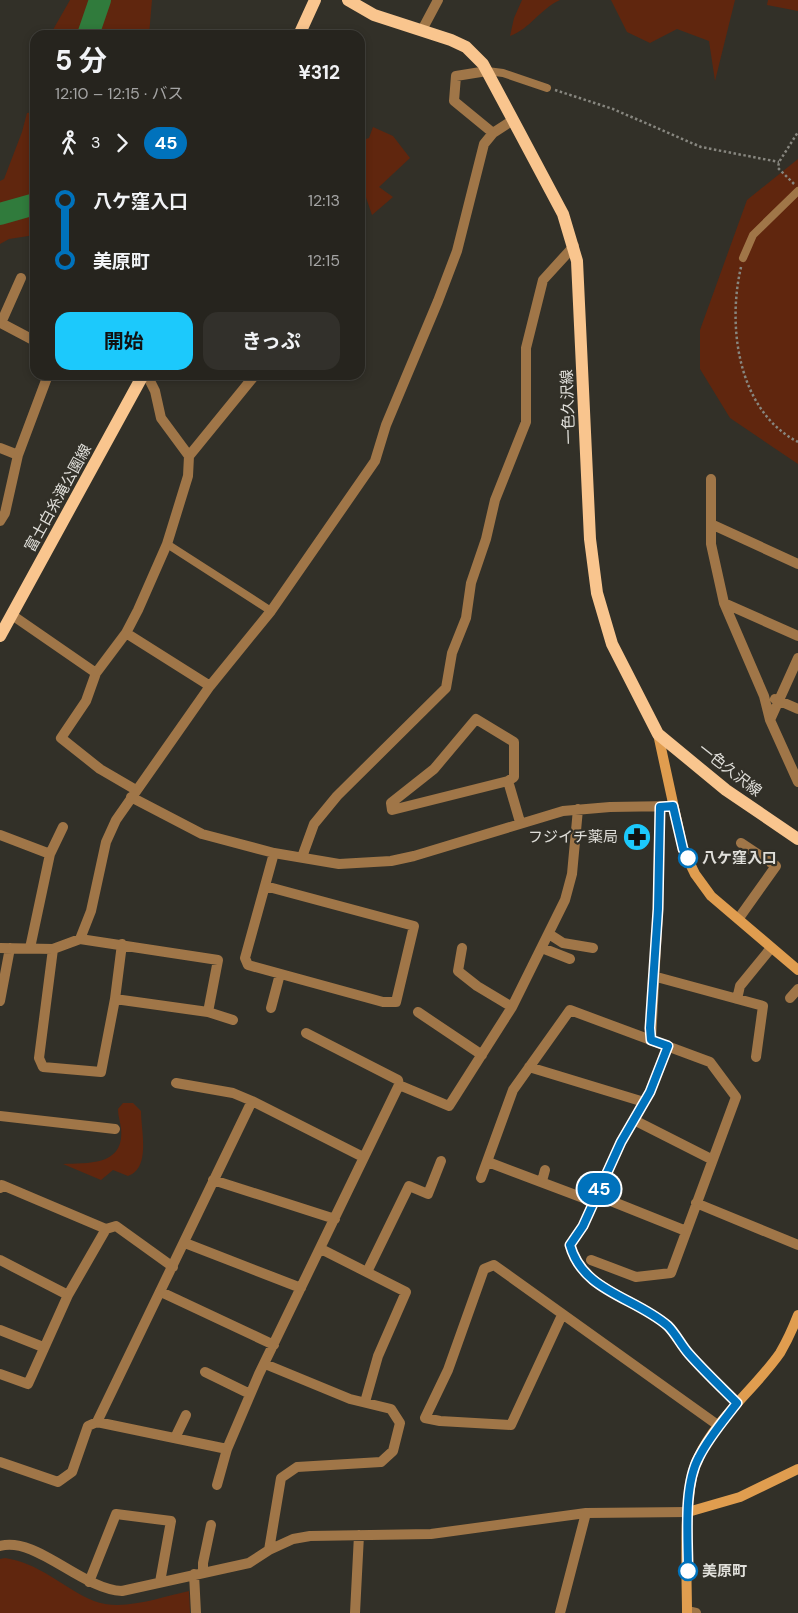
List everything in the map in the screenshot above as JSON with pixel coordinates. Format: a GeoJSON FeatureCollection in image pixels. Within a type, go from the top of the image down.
{"type":"FeatureCollection","features":[{"type":"Feature","properties":{"kind":"main road"},"geometry":{"type":"LineString","coordinates":[[301,30],[315,0]]}},
{"type":"Feature","properties":{"kind":"main road","name":"一色久沢線"},"geometry":{"type":"LineString","coordinates":[[348,0],[374,15],[422,30],[466,47],[483,64],[487,71],[563,214],[574,246],[580,288],[590,540],[597,593],[612,644],[658,734],[726,790],[798,839]]}},
{"type":"Feature","properties":{"kind":"main road","name":"富士白糸滝公園線"},"geometry":{"type":"LineString","coordinates":[[0,636],[140,380]]}},
{"type":"Feature","properties":{"kind":"street"},"geometry":{"type":"LineString","coordinates":[[422,30],[438,0]]}},
{"type":"Feature","properties":{"kind":"street"},"geometry":{"type":"LineString","coordinates":[[487,71],[456,76],[454,101],[493,133]]}},
{"type":"Feature","properties":{"kind":"street"},"geometry":{"type":"LineString","coordinates":[[80,939],[91,911],[106,842],[116,820],[133,793],[210,686],[271,611],[375,461],[386,426],[457,251],[484,144],[493,133],[513,120]]}},
{"type":"Feature","properties":{"kind":"street"},"geometry":{"type":"LineString","coordinates":[[302,857],[314,824],[337,796],[446,688],[452,653],[466,618],[471,583],[486,539],[495,500],[526,422],[526,348],[543,280],[574,246]]}},
{"type":"Feature","properties":{"kind":"street"},"geometry":{"type":"LineString","coordinates":[[21,278],[1,322],[30,338]]}},
{"type":"Feature","properties":{"kind":"street"},"geometry":{"type":"LineString","coordinates":[[0,521],[5,513],[18,455],[46,380]]}},
{"type":"Feature","properties":{"kind":"street"},"geometry":{"type":"LineString","coordinates":[[147,380],[155,391],[161,418],[189,456]]}},
{"type":"Feature","properties":{"kind":"street"},"geometry":{"type":"LineString","coordinates":[[250,380],[189,456],[188,476],[166,544],[126,633],[96,673],[86,701],[61,738],[133,793],[202,834],[274,853],[339,864],[391,861],[520,822],[578,809],[673,806]]}},
{"type":"Feature","properties":{"kind":"street"},"geometry":{"type":"LineString","coordinates":[[0,448],[18,455]]}},
{"type":"Feature","properties":{"kind":"street"},"geometry":{"type":"LineString","coordinates":[[710,479],[711,544],[724,603],[764,696],[770,720],[798,782]]}},
{"type":"Feature","properties":{"kind":"street"},"geometry":{"type":"LineString","coordinates":[[711,524],[798,564]]}},
{"type":"Feature","properties":{"kind":"street"},"geometry":{"type":"LineString","coordinates":[[724,603],[798,636]]}},
{"type":"Feature","properties":{"kind":"street"},"geometry":{"type":"LineString","coordinates":[[12,615],[96,673]]}},
{"type":"Feature","properties":{"kind":"street"},"geometry":{"type":"LineString","coordinates":[[126,633],[210,686]]}},
{"type":"Feature","properties":{"kind":"street"},"geometry":{"type":"LineString","coordinates":[[770,720],[798,658]]}},
{"type":"Feature","properties":{"kind":"street"},"geometry":{"type":"LineString","coordinates":[[764,696],[780,700],[798,709]]}},
{"type":"Feature","properties":{"kind":"street"},"geometry":{"type":"LineString","coordinates":[[476,719],[514,742],[514,777],[508,781],[392,810],[390,803],[434,769],[476,719]]}},
{"type":"Feature","properties":{"kind":"street"},"geometry":{"type":"LineString","coordinates":[[658,734],[683,849],[695,874],[711,896],[798,970]]}},
{"type":"Feature","properties":{"kind":"street"},"geometry":{"type":"LineString","coordinates":[[508,781],[520,822]]}},
{"type":"Feature","properties":{"kind":"street"},"geometry":{"type":"LineString","coordinates":[[651,1040],[658,909],[660,807]]}},
{"type":"Feature","properties":{"kind":"street"},"geometry":{"type":"LineString","coordinates":[[399,1085],[449,1106],[512,1007],[565,900],[572,874],[578,809]]}},
{"type":"Feature","properties":{"kind":"street"},"geometry":{"type":"LineString","coordinates":[[30,948],[50,854],[63,827]]}},
{"type":"Feature","properties":{"kind":"street"},"geometry":{"type":"LineString","coordinates":[[0,835],[50,854]]}},
{"type":"Feature","properties":{"kind":"street"},"geometry":{"type":"LineString","coordinates":[[739,918],[776,866],[741,843]]}},
{"type":"Feature","properties":{"kind":"street"},"geometry":{"type":"LineString","coordinates":[[265,886],[414,926],[396,1002],[383,1002],[248,965],[245,958],[274,853]]}},
{"type":"Feature","properties":{"kind":"street"},"geometry":{"type":"LineString","coordinates":[[549,934],[563,943],[593,948]]}},
{"type":"Feature","properties":{"kind":"street"},"geometry":{"type":"LineString","coordinates":[[0,1001],[5,948],[52,949],[80,939],[218,960],[208,1012]]}},
{"type":"Feature","properties":{"kind":"street"},"geometry":{"type":"LineString","coordinates":[[52,949],[39,1058],[43,1068],[101,1072],[115,999],[122,944]]}},
{"type":"Feature","properties":{"kind":"street"},"geometry":{"type":"LineString","coordinates":[[462,948],[458,971],[477,986],[512,1007]]}},
{"type":"Feature","properties":{"kind":"street"},"geometry":{"type":"LineString","coordinates":[[542,948],[570,959]]}},
{"type":"Feature","properties":{"kind":"street"},"geometry":{"type":"LineString","coordinates":[[737,999],[740,986],[771,948]]}},
{"type":"Feature","properties":{"kind":"street"},"geometry":{"type":"LineString","coordinates":[[271,1008],[280,974]]}},
{"type":"Feature","properties":{"kind":"street"},"geometry":{"type":"LineString","coordinates":[[653,976],[763,1006],[756,1057]]}},
{"type":"Feature","properties":{"kind":"street"},"geometry":{"type":"LineString","coordinates":[[790,998],[798,989]]}},
{"type":"Feature","properties":{"kind":"street"},"geometry":{"type":"LineString","coordinates":[[115,999],[208,1012],[233,1020]]}},
{"type":"Feature","properties":{"kind":"street"},"geometry":{"type":"LineString","coordinates":[[481,1178],[513,1090],[570,1010],[710,1062],[736,1096],[711,1159],[671,1273],[636,1277],[591,1260]]}},
{"type":"Feature","properties":{"kind":"street"},"geometry":{"type":"LineString","coordinates":[[418,1012],[482,1054]]}},
{"type":"Feature","properties":{"kind":"street"},"geometry":{"type":"LineString","coordinates":[[218,1486],[227,1449],[250,1394],[399,1085],[398,1080],[306,1033]]}},
{"type":"Feature","properties":{"kind":"street"},"geometry":{"type":"LineString","coordinates":[[668,1046],[644,1102],[595,1198],[583,1226],[570,1245],[575,1260],[601,1286],[669,1327],[688,1353],[737,1403]]}},
{"type":"Feature","properties":{"kind":"street"},"geometry":{"type":"LineString","coordinates":[[529,1067],[569,1074],[627,1091],[644,1102]]}},
{"type":"Feature","properties":{"kind":"street"},"geometry":{"type":"LineString","coordinates":[[176,1083],[233,1092],[363,1157]]}},
{"type":"Feature","properties":{"kind":"street"},"geometry":{"type":"LineString","coordinates":[[98,1422],[252,1101]]}},
{"type":"Feature","properties":{"kind":"street"},"geometry":{"type":"LineString","coordinates":[[0,1116],[115,1129]]}},
{"type":"Feature","properties":{"kind":"street"},"geometry":{"type":"LineString","coordinates":[[634,1120],[657,1126],[685,1140],[711,1159]]}},
{"type":"Feature","properties":{"kind":"street"},"geometry":{"type":"LineString","coordinates":[[367,1272],[409,1186],[428,1194],[441,1161]]}},
{"type":"Feature","properties":{"kind":"street"},"geometry":{"type":"LineString","coordinates":[[488,1162],[515,1166],[542,1181],[686,1231]]}},
{"type":"Feature","properties":{"kind":"street"},"geometry":{"type":"LineString","coordinates":[[542,1181],[545,1170]]}},
{"type":"Feature","properties":{"kind":"street"},"geometry":{"type":"LineString","coordinates":[[213,1180],[335,1219]]}},
{"type":"Feature","properties":{"kind":"street"},"geometry":{"type":"LineString","coordinates":[[0,1188],[2,1185],[106,1229],[116,1226],[172,1267]]}},
{"type":"Feature","properties":{"kind":"street"},"geometry":{"type":"LineString","coordinates":[[696,1203],[798,1245]]}},
{"type":"Feature","properties":{"kind":"street"},"geometry":{"type":"LineString","coordinates":[[0,1374],[28,1384],[68,1295],[106,1229]]}},
{"type":"Feature","properties":{"kind":"street"},"geometry":{"type":"LineString","coordinates":[[185,1243],[301,1288]]}},
{"type":"Feature","properties":{"kind":"street"},"geometry":{"type":"LineString","coordinates":[[321,1248],[406,1292],[378,1356],[365,1402]]}},
{"type":"Feature","properties":{"kind":"street"},"geometry":{"type":"LineString","coordinates":[[0,1260],[68,1295]]}},
{"type":"Feature","properties":{"kind":"street"},"geometry":{"type":"LineString","coordinates":[[562,1315],[511,1425],[440,1421],[425,1418],[448,1370],[484,1269],[494,1265],[719,1426]]}},
{"type":"Feature","properties":{"kind":"street"},"geometry":{"type":"LineString","coordinates":[[161,1292],[274,1345]]}},
{"type":"Feature","properties":{"kind":"street"},"geometry":{"type":"LineString","coordinates":[[690,1612],[688,1512],[692,1476],[698,1458],[719,1426],[780,1352],[798,1315]]}},
{"type":"Feature","properties":{"kind":"street"},"geometry":{"type":"LineString","coordinates":[[0,1330],[43,1347]]}},
{"type":"Feature","properties":{"kind":"street"},"geometry":{"type":"LineString","coordinates":[[265,1364],[350,1399],[391,1409],[400,1423],[393,1451],[381,1462],[297,1467],[280,1478],[268,1550]]}},
{"type":"Feature","properties":{"kind":"street"},"geometry":{"type":"LineString","coordinates":[[205,1372],[250,1394]]}},
{"type":"Feature","properties":{"kind":"street"},"geometry":{"type":"LineString","coordinates":[[175,1438],[186,1415]]}},
{"type":"Feature","properties":{"kind":"street"},"geometry":{"type":"LineString","coordinates":[[0,1462],[58,1482],[72,1472],[88,1426],[98,1422],[227,1449]]}},
{"type":"Feature","properties":{"kind":"street"},"geometry":{"type":"LineString","coordinates":[[0,1546],[8,1544],[23,1546],[89,1582],[108,1590],[122,1591],[249,1563],[268,1550],[293,1539],[310,1536],[431,1534],[586,1513],[688,1512],[740,1497],[798,1469]]}},
{"type":"Feature","properties":{"kind":"street"},"geometry":{"type":"LineString","coordinates":[[560,1613],[586,1513]]}},
{"type":"Feature","properties":{"kind":"street"},"geometry":{"type":"LineString","coordinates":[[89,1582],[116,1514],[171,1520],[160,1582]]}},
{"type":"Feature","properties":{"kind":"street"},"geometry":{"type":"LineString","coordinates":[[196,1613],[198,1574],[211,1525]]}},
{"type":"Feature","properties":{"kind":"street"},"geometry":{"type":"LineString","coordinates":[[354,1613],[359,1535]]}},
{"type":"Feature","properties":{"kind":"lane"},"geometry":{"type":"LineString","coordinates":[[487,71],[503,73],[547,88]]}},
{"type":"Feature","properties":{"kind":"lane"},"geometry":{"type":"LineString","coordinates":[[743,258],[752,235],[798,190]]}},
{"type":"Feature","properties":{"kind":"lane"},"geometry":{"type":"LineString","coordinates":[[166,544],[271,611]]}},
{"type":"Feature","properties":{"kind":"path"},"geometry":{"type":"LineString","coordinates":[[547,88],[613,109],[702,147],[779,162]]}},
{"type":"Feature","properties":{"kind":"path"},"geometry":{"type":"LineString","coordinates":[[798,132],[779,162],[778,168],[798,190]]}},
{"type":"Feature","properties":{"kind":"path"},"geometry":{"type":"LineString","coordinates":[[743,258],[737,283],[734,312],[737,347],[746,375],[764,416],[798,442]]}},
{"type":"Feature","properties":{"kind":"shaded area"},"geometry":{"type":"Polygon","coordinates":[[[70,0],[152,0],[149,30],[53,30],[70,0]]]}},
{"type":"Feature","properties":{"kind":"shaded area"},"geometry":{"type":"Polygon","coordinates":[[[522,0],[560,0],[547,8],[523,29],[510,36],[514,18],[522,0]]]}},
{"type":"Feature","properties":{"kind":"shaded area"},"geometry":{"type":"Polygon","coordinates":[[[611,0],[735,0],[715,81],[709,41],[677,29],[650,43],[627,32],[611,0]]]}},
{"type":"Feature","properties":{"kind":"shaded area"},"geometry":{"type":"Polygon","coordinates":[[[768,0],[798,0],[798,11],[767,5],[768,0]]]}},
{"type":"Feature","properties":{"kind":"shaded area"},"geometry":{"type":"Polygon","coordinates":[[[27,113],[30,113],[30,236],[9,239],[0,244],[0,181],[4,179],[22,132],[27,113]]]}},
{"type":"Feature","properties":{"kind":"shaded area"},"geometry":{"type":"Polygon","coordinates":[[[373,127],[393,136],[410,158],[379,187],[393,197],[372,215],[365,195],[365,139],[369,138],[373,127]]]}},
{"type":"Feature","properties":{"kind":"shaded area"},"geometry":{"type":"Polygon","coordinates":[[[798,159],[798,464],[730,418],[700,369],[700,330],[747,200],[798,159]]]}},
{"type":"Feature","properties":{"kind":"shaded area"},"geometry":{"type":"Polygon","coordinates":[[[123,1103],[133,1103],[141,1111],[143,1148],[140,1165],[135,1172],[128,1176],[113,1170],[101,1180],[63,1164],[103,1160],[117,1150],[121,1140],[118,1109],[123,1103]]]}},
{"type":"Feature","properties":{"kind":"shaded area"},"geometry":{"type":"Polygon","coordinates":[[[5,1558],[40,1570],[83,1596],[105,1604],[117,1605],[142,1602],[189,1591],[190,1613],[0,1613],[0,1559],[5,1558]]]}},
{"type":"Feature","properties":{"kind":"waterway"},"geometry":{"type":"LineString","coordinates":[[90,30],[100,0]]}},
{"type":"Feature","properties":{"kind":"waterway"},"geometry":{"type":"LineString","coordinates":[[0,214],[30,205]]}},
{"type":"Feature","properties":{"kind":"bus line","name":"45"},"geometry":{"type":"LineString","coordinates":[[688,858],[683,849],[673,806],[660,807],[658,909],[650,1028],[651,1040],[668,1046],[650,1092],[621,1142],[583,1226],[570,1245],[575,1260],[591,1277],[601,1286],[669,1327],[688,1353],[737,1403],[709,1440],[698,1458],[692,1476],[688,1512],[688,1571]]}},
{"type":"Feature","properties":{"kind":"place","name":"フジイチ薬局"},"geometry":{"type":"Point","coordinates":[637,837]}},
{"type":"Feature","properties":{"kind":"place","name":"八ケ窪入口"},"geometry":{"type":"Point","coordinates":[688,858]}},
{"type":"Feature","properties":{"kind":"place","name":"美原町"},"geometry":{"type":"Point","coordinates":[688,1571]}}]}
